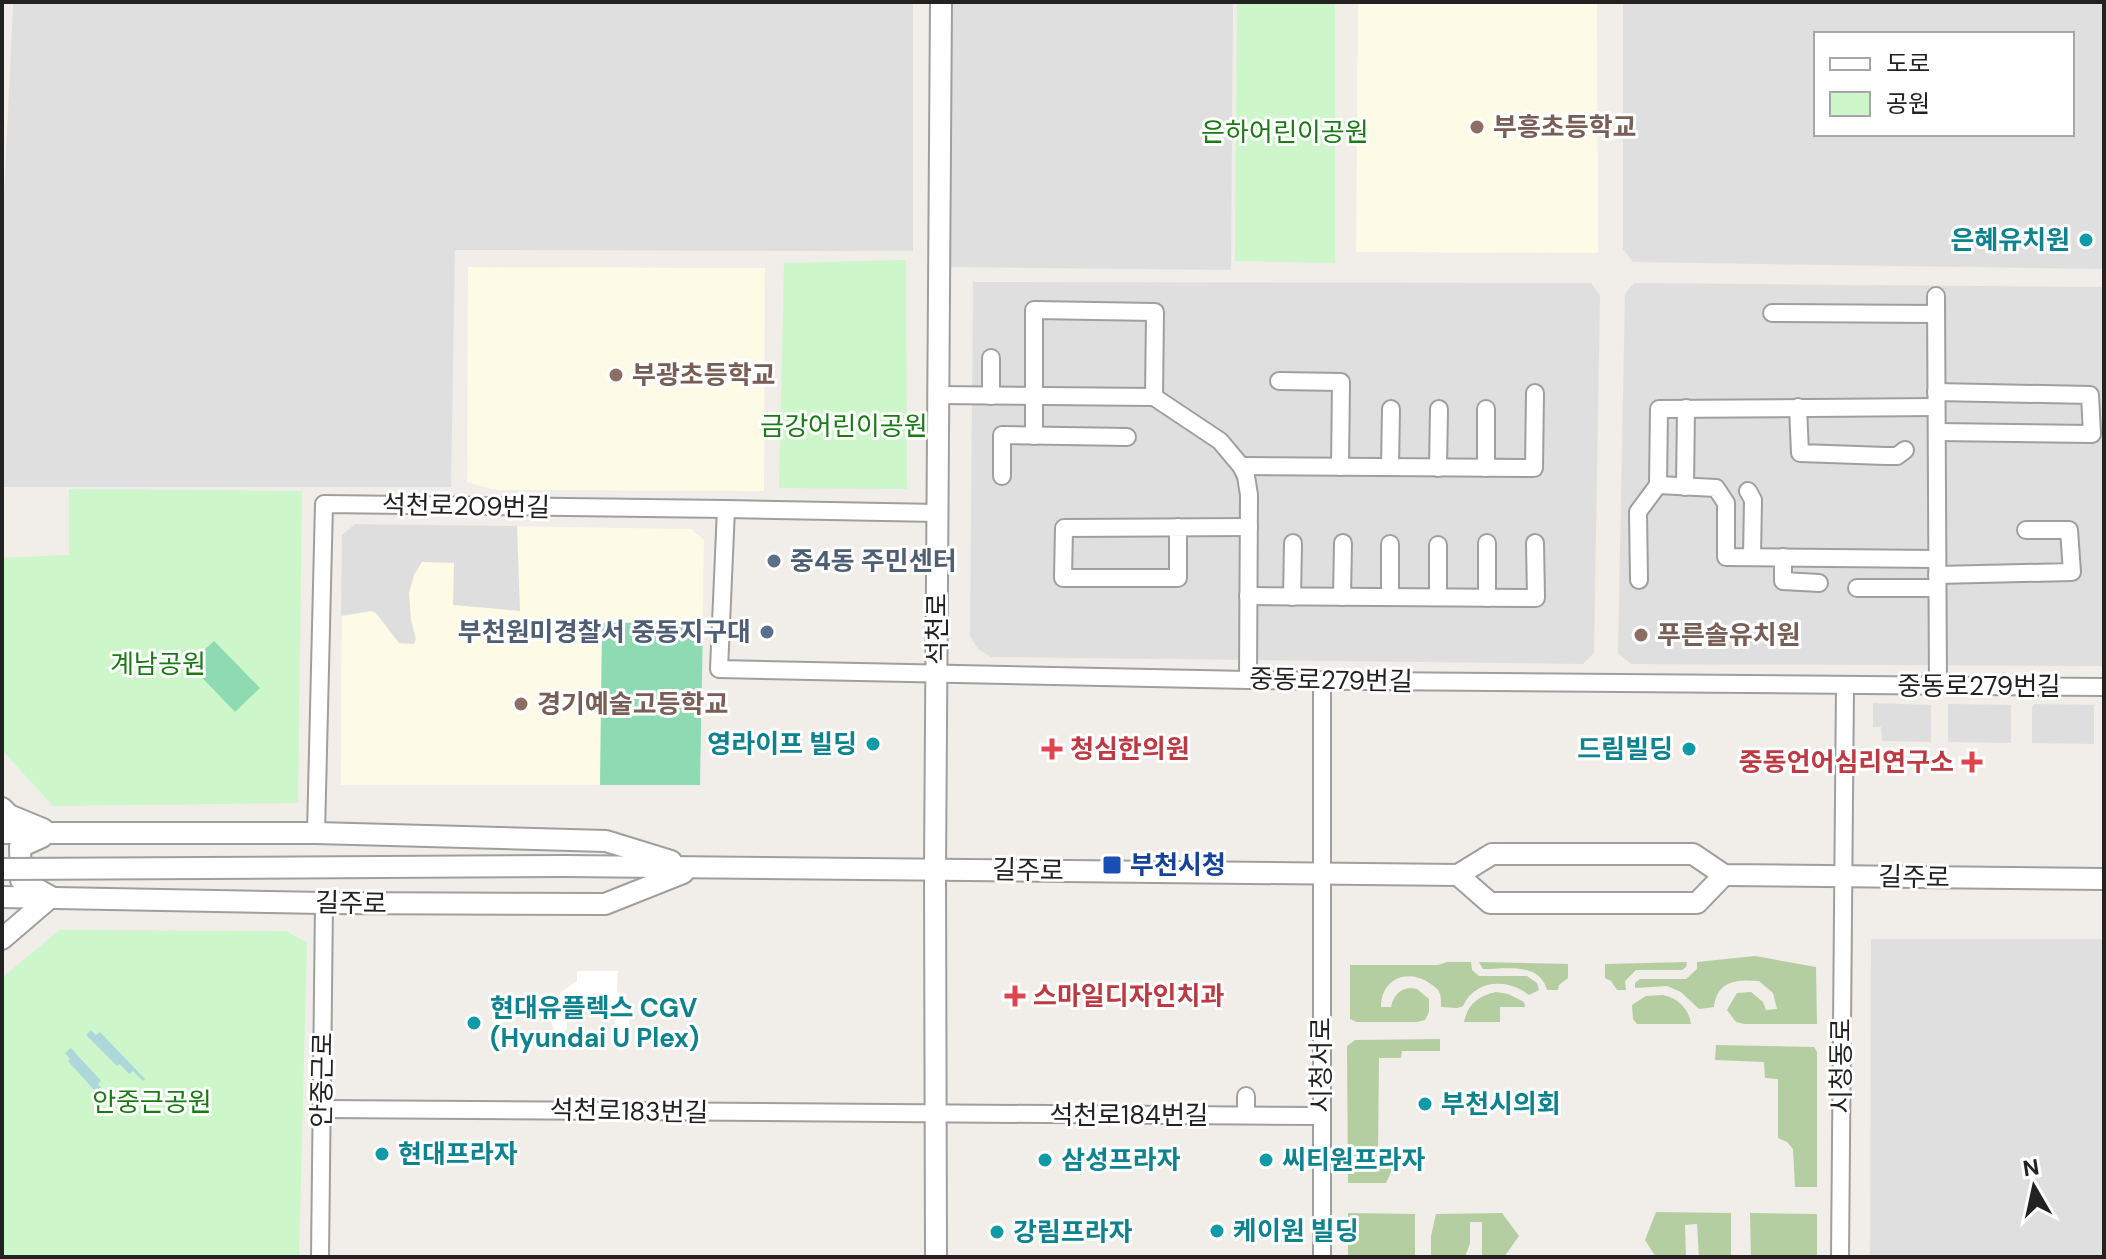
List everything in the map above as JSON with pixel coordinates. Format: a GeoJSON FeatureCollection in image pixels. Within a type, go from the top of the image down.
{"type":"FeatureCollection","features":[{"type":"Feature","properties":{"kind":"street","name":"석천로"},"geometry":{"type":"LineString","coordinates":[[936,1257],[935,870],[941,2]]}},
{"type":"Feature","properties":{"kind":"street"},"geometry":{"type":"LineString","coordinates":[[1936,296],[1938,686]]}},
{"type":"Feature","properties":{"kind":"street"},"geometry":{"type":"LineString","coordinates":[[1034,436],[1034,310],[1155,312],[1154,397]]}},
{"type":"Feature","properties":{"kind":"street"},"geometry":{"type":"LineString","coordinates":[[1772,313],[1936,314]]}},
{"type":"Feature","properties":{"kind":"street"},"geometry":{"type":"LineString","coordinates":[[991,358],[991,396]]}},
{"type":"Feature","properties":{"kind":"street"},"geometry":{"type":"LineString","coordinates":[[1279,381],[1341,382],[1340,467]]}},
{"type":"Feature","properties":{"kind":"street"},"geometry":{"type":"LineString","coordinates":[[1241,466],[1534,468],[1535,393]]}},
{"type":"Feature","properties":{"kind":"street"},"geometry":{"type":"LineString","coordinates":[[938,395],[1154,397],[1220,441],[1241,466],[1249,495],[1248,680]]}},
{"type":"Feature","properties":{"kind":"street"},"geometry":{"type":"LineString","coordinates":[[1639,580],[1638,512],[1658,485],[1659,409],[1798,407],[2090,395],[2092,434],[1937,432]]}},
{"type":"Feature","properties":{"kind":"street"},"geometry":{"type":"LineString","coordinates":[[1798,407],[1800,453],[1897,456],[1905,450]]}},
{"type":"Feature","properties":{"kind":"street"},"geometry":{"type":"LineString","coordinates":[[1685,487],[1686,408]]}},
{"type":"Feature","properties":{"kind":"street"},"geometry":{"type":"LineString","coordinates":[[1390,467],[1391,409]]}},
{"type":"Feature","properties":{"kind":"street"},"geometry":{"type":"LineString","coordinates":[[1438,468],[1439,409]]}},
{"type":"Feature","properties":{"kind":"street"},"geometry":{"type":"LineString","coordinates":[[1486,409],[1486,468]]}},
{"type":"Feature","properties":{"kind":"street"},"geometry":{"type":"LineString","coordinates":[[1002,476],[1002,435],[1127,437]]}},
{"type":"Feature","properties":{"kind":"street"},"geometry":{"type":"LineString","coordinates":[[1658,485],[1716,488],[1726,503],[1726,557],[1783,557],[1937,574],[2072,572],[2069,530],[2026,530]]}},
{"type":"Feature","properties":{"kind":"street"},"geometry":{"type":"LineString","coordinates":[[1748,491],[1753,500],[1752,557]]}},
{"type":"Feature","properties":{"kind":"street","name":"석천로209번길"},"geometry":{"type":"LineString","coordinates":[[316,833],[324,504],[938,513]]}},
{"type":"Feature","properties":{"kind":"street","name":"중동로279번길"},"geometry":{"type":"LineString","coordinates":[[726,509],[719,669],[1248,680],[2104,687]]}},
{"type":"Feature","properties":{"kind":"street"},"geometry":{"type":"LineString","coordinates":[[1178,527],[1178,578],[1063,578],[1064,528],[1178,527],[1249,527]]}},
{"type":"Feature","properties":{"kind":"street"},"geometry":{"type":"LineString","coordinates":[[1292,597],[1293,543]]}},
{"type":"Feature","properties":{"kind":"street"},"geometry":{"type":"LineString","coordinates":[[1342,597],[1343,543]]}},
{"type":"Feature","properties":{"kind":"street"},"geometry":{"type":"LineString","coordinates":[[1487,543],[1487,598]]}},
{"type":"Feature","properties":{"kind":"street"},"geometry":{"type":"LineString","coordinates":[[1248,596],[1536,598],[1535,543]]}},
{"type":"Feature","properties":{"kind":"street"},"geometry":{"type":"LineString","coordinates":[[1390,544],[1390,597]]}},
{"type":"Feature","properties":{"kind":"street"},"geometry":{"type":"LineString","coordinates":[[1438,545],[1438,597]]}},
{"type":"Feature","properties":{"kind":"street"},"geometry":{"type":"LineString","coordinates":[[1783,557],[1783,581],[1819,583]]}},
{"type":"Feature","properties":{"kind":"street"},"geometry":{"type":"LineString","coordinates":[[1857,588],[1937,574]]}},
{"type":"Feature","properties":{"kind":"street","name":"시청서로"},"geometry":{"type":"LineString","coordinates":[[1322,680],[1322,1257]]}},
{"type":"Feature","properties":{"kind":"street","name":"시청동로"},"geometry":{"type":"LineString","coordinates":[[1840,1257],[1845,685]]}},
{"type":"Feature","properties":{"kind":"street"},"geometry":{"type":"LineString","coordinates":[[2,808],[9,815],[51,833]]}},
{"type":"Feature","properties":{"kind":"street","name":"길주로"},"geometry":{"type":"LineString","coordinates":[[2,833],[316,833],[606,841],[694,868]]}},
{"type":"Feature","properties":{"kind":"street"},"geometry":{"type":"LineString","coordinates":[[2,939],[51,897],[21,880],[20,847],[51,833]]}},
{"type":"Feature","properties":{"kind":"street"},"geometry":{"type":"LineString","coordinates":[[1492,854],[1693,854],[1724,875],[1697,903],[1490,903],[1458,875],[1492,854]]}},
{"type":"Feature","properties":{"kind":"street","name":"길주로"},"geometry":{"type":"LineString","coordinates":[[2,869],[565,866],[1458,875]]}},
{"type":"Feature","properties":{"kind":"street","name":"길주로"},"geometry":{"type":"LineString","coordinates":[[2,897],[605,904],[694,868]]}},
{"type":"Feature","properties":{"kind":"street","name":"길주로"},"geometry":{"type":"LineString","coordinates":[[1724,875],[2104,879]]}},
{"type":"Feature","properties":{"kind":"street","name":"안중근로"},"geometry":{"type":"LineString","coordinates":[[320,1257],[324,903]]}},
{"type":"Feature","properties":{"kind":"street"},"geometry":{"type":"LineString","coordinates":[[1246,1096],[1246,1115]]}},
{"type":"Feature","properties":{"kind":"street","name":"석천로183번길"},"geometry":{"type":"LineString","coordinates":[[321,1109],[936,1114]]}},
{"type":"Feature","properties":{"kind":"street","name":"석천로184번길"},"geometry":{"type":"LineString","coordinates":[[936,1114],[1321,1116]]}},
{"type":"Feature","properties":{"kind":"shaded area"},"geometry":{"type":"Polygon","coordinates":[[[16,2],[913,2],[913,251],[455,250],[451,487],[2,487],[2,239],[13,5],[16,2]]]}},
{"type":"Feature","properties":{"kind":"shaded area"},"geometry":{"type":"Polygon","coordinates":[[[941,2],[1233,2],[1231,270],[939,267],[941,2]]]}},
{"type":"Feature","properties":{"kind":"shaded area","name":"부흥초등학교"},"geometry":{"type":"Polygon","coordinates":[[[1358,2],[1597,2],[1598,253],[1356,252],[1358,2]]]}},
{"type":"Feature","properties":{"kind":"shaded area"},"geometry":{"type":"Polygon","coordinates":[[[1623,2],[2104,2],[2104,269],[1633,262],[1623,249],[1623,2]]]}},
{"type":"Feature","properties":{"kind":"shaded area","name":"부광초등학교"},"geometry":{"type":"Polygon","coordinates":[[[468,267],[765,268],[764,491],[496,490],[467,482],[468,267]]]}},
{"type":"Feature","properties":{"kind":"shaded area"},"geometry":{"type":"Polygon","coordinates":[[[973,282],[1591,283],[1600,295],[1594,653],[1583,664],[991,657],[978,649],[970,636],[973,282]]]}},
{"type":"Feature","properties":{"kind":"shaded area"},"geometry":{"type":"Polygon","coordinates":[[[1634,283],[2104,287],[2104,666],[1631,664],[1618,653],[1625,294],[1634,283]]]}},
{"type":"Feature","properties":{"kind":"shaded area","name":"경기예술고등학교"},"geometry":{"type":"Polygon","coordinates":[[[355,524],[691,529],[704,540],[700,785],[341,785],[342,535],[355,524]]]}},
{"type":"Feature","properties":{"kind":"shaded area"},"geometry":{"type":"Polygon","coordinates":[[[355,524],[517,526],[520,611],[453,605],[454,563],[422,562],[409,593],[416,639],[414,644],[399,643],[376,613],[371,611],[341,616],[342,535],[355,524]]]}},
{"type":"Feature","properties":{"kind":"shaded area"},"geometry":{"type":"Polygon","coordinates":[[[1873,703],[1931,705],[1931,742],[1882,741],[1881,727],[1873,727],[1873,703]]]}},
{"type":"Feature","properties":{"kind":"shaded area"},"geometry":{"type":"Polygon","coordinates":[[[1948,704],[2011,705],[2011,743],[1948,742],[1948,704]]]}},
{"type":"Feature","properties":{"kind":"shaded area"},"geometry":{"type":"Polygon","coordinates":[[[2034,704],[2094,705],[2094,744],[2032,743],[2034,704]]]}},
{"type":"Feature","properties":{"kind":"shaded area"},"geometry":{"type":"Polygon","coordinates":[[[1871,939],[2104,939],[2104,1257],[1870,1257],[1871,939]]]}},
{"type":"Feature","properties":{"kind":"green space","name":"은하어린이공원"},"geometry":{"type":"Polygon","coordinates":[[[1237,2],[1335,2],[1335,263],[1235,261],[1237,2]]]}},
{"type":"Feature","properties":{"kind":"green space","name":"금강어린이공원"},"geometry":{"type":"Polygon","coordinates":[[[906,260],[907,489],[779,488],[784,263],[906,260]]]}},
{"type":"Feature","properties":{"kind":"green space","name":"계남공원"},"geometry":{"type":"Polygon","coordinates":[[[69,489],[302,491],[298,803],[53,806],[2,750],[2,558],[69,555],[69,489]]]}},
{"type":"Feature","properties":{"kind":"green space"},"geometry":{"type":"Polygon","coordinates":[[[703,622],[700,785],[600,785],[602,623],[703,622]]]}},
{"type":"Feature","properties":{"kind":"green space"},"geometry":{"type":"Polygon","coordinates":[[[214,641],[260,688],[235,712],[189,664],[214,641]]]}},
{"type":"Feature","properties":{"kind":"green space","name":"안중근공원"},"geometry":{"type":"Polygon","coordinates":[[[59,930],[286,931],[307,943],[299,1255],[2,1257],[2,978],[59,930]]]}},
{"type":"Feature","properties":{"kind":"green space"},"geometry":{"type":"Polygon","coordinates":[[[1755,956],[1816,967],[1817,1024],[1736,1022],[1727,1010],[1737,993],[1751,992],[1763,1002],[1766,1010],[1777,1009],[1773,993],[1759,981],[1735,981],[1723,987],[1714,1007],[1699,1009],[1681,992],[1667,986],[1635,988],[1635,983],[1640,979],[1686,979],[1697,969],[1697,962],[1755,956]]]}},
{"type":"Feature","properties":{"kind":"green space"},"geometry":{"type":"Polygon","coordinates":[[[1471,962],[1472,970],[1479,976],[1527,976],[1537,983],[1539,990],[1529,995],[1512,986],[1493,984],[1475,990],[1463,1006],[1441,1007],[1440,994],[1434,986],[1418,978],[1402,977],[1389,984],[1381,1007],[1391,1007],[1394,998],[1403,990],[1417,989],[1429,999],[1429,1012],[1425,1020],[1357,1022],[1350,1019],[1350,965],[1438,965],[1471,962]]]}},
{"type":"Feature","properties":{"kind":"green space"},"geometry":{"type":"Polygon","coordinates":[[[1479,962],[1568,964],[1568,978],[1559,985],[1558,990],[1547,990],[1543,981],[1530,971],[1483,969],[1479,962]]]}},
{"type":"Feature","properties":{"kind":"green space"},"geometry":{"type":"Polygon","coordinates":[[[1687,962],[1682,970],[1636,970],[1625,981],[1626,990],[1617,990],[1605,978],[1605,964],[1687,962]]]}},
{"type":"Feature","properties":{"kind":"green space"},"geometry":{"type":"Polygon","coordinates":[[[1496,992],[1524,1002],[1525,1007],[1500,1007],[1500,1022],[1464,1022],[1475,1002],[1496,992]]]}},
{"type":"Feature","properties":{"kind":"green space"},"geometry":{"type":"Polygon","coordinates":[[[1663,995],[1682,1005],[1691,1024],[1637,1024],[1633,1019],[1632,1005],[1646,996],[1663,995]]]}},
{"type":"Feature","properties":{"kind":"green space"},"geometry":{"type":"Polygon","coordinates":[[[1440,1039],[1440,1051],[1402,1051],[1401,1058],[1379,1058],[1378,1152],[1393,1152],[1394,1171],[1386,1183],[1348,1183],[1347,1046],[1355,1040],[1440,1039]]]}},
{"type":"Feature","properties":{"kind":"green space"},"geometry":{"type":"Polygon","coordinates":[[[1716,1045],[1814,1047],[1817,1052],[1817,1187],[1795,1187],[1793,1149],[1778,1138],[1778,1079],[1765,1078],[1764,1062],[1715,1060],[1716,1045]]]}},
{"type":"Feature","properties":{"kind":"green space"},"geometry":{"type":"Polygon","coordinates":[[[1656,1212],[1731,1213],[1731,1257],[1699,1257],[1697,1224],[1685,1225],[1686,1257],[1656,1257],[1645,1240],[1656,1212]]]}},
{"type":"Feature","properties":{"kind":"green space"},"geometry":{"type":"Polygon","coordinates":[[[1348,1213],[1415,1214],[1415,1256],[1348,1256],[1348,1213]]]}},
{"type":"Feature","properties":{"kind":"green space"},"geometry":{"type":"Polygon","coordinates":[[[1502,1213],[1519,1236],[1504,1257],[1482,1257],[1482,1222],[1470,1222],[1470,1243],[1465,1257],[1431,1256],[1436,1214],[1502,1213]]]}},
{"type":"Feature","properties":{"kind":"green space"},"geometry":{"type":"Polygon","coordinates":[[[1750,1213],[1817,1214],[1817,1257],[1751,1257],[1750,1213]]]}},
{"type":"Feature","properties":{"kind":"water"},"geometry":{"type":"Polygon","coordinates":[[[91,1030],[96,1035],[100,1032],[145,1079],[143,1081],[133,1071],[129,1074],[120,1064],[117,1066],[86,1035],[91,1030]]]}},
{"type":"Feature","properties":{"kind":"water"},"geometry":{"type":"Polygon","coordinates":[[[71,1048],[101,1081],[98,1084],[114,1108],[112,1110],[68,1061],[70,1059],[65,1053],[71,1048]]]}},
{"type":"Feature","properties":{"kind":"pier"},"geometry":{"type":"Polygon","coordinates":[[[577,971],[618,971],[617,991],[625,1000],[629,1013],[629,1026],[624,1038],[613,1031],[617,1015],[611,1001],[594,993],[575,998],[567,1011],[567,1029],[555,1035],[551,1021],[553,1007],[561,992],[577,981],[577,971]]]}},
{"type":"Feature","properties":{"kind":"place","name":"부흥초등학교"},"geometry":{"type":"Point","coordinates":[1477,127]}},
{"type":"Feature","properties":{"kind":"place","name":"은혜유치원"},"geometry":{"type":"Point","coordinates":[2086,240]}},
{"type":"Feature","properties":{"kind":"place","name":"부광초등학교"},"geometry":{"type":"Point","coordinates":[616,375]}},
{"type":"Feature","properties":{"kind":"place","name":"중4동 주민센터"},"geometry":{"type":"Point","coordinates":[774,561]}},
{"type":"Feature","properties":{"kind":"place","name":"부천원미경찰서 중동지구대"},"geometry":{"type":"Point","coordinates":[767,632]}},
{"type":"Feature","properties":{"kind":"place","name":"푸른솔유치원"},"geometry":{"type":"Point","coordinates":[1641,635]}},
{"type":"Feature","properties":{"kind":"place","name":"경기예술고등학교"},"geometry":{"type":"Point","coordinates":[521,704]}},
{"type":"Feature","properties":{"kind":"place","name":"영라이프 빌딩"},"geometry":{"type":"Point","coordinates":[873,744]}},
{"type":"Feature","properties":{"kind":"place","name":"청심한의원"},"geometry":{"type":"Point","coordinates":[1052,749]}},
{"type":"Feature","properties":{"kind":"place","name":"드림빌딩"},"geometry":{"type":"Point","coordinates":[1689,749]}},
{"type":"Feature","properties":{"kind":"place","name":"중동언어심리연구소"},"geometry":{"type":"Point","coordinates":[1972,762]}},
{"type":"Feature","properties":{"kind":"place","name":"부천시청"},"geometry":{"type":"Point","coordinates":[1112,865]}},
{"type":"Feature","properties":{"kind":"place","name":"스마일디자인치과"},"geometry":{"type":"Point","coordinates":[1015,996]}},
{"type":"Feature","properties":{"kind":"place","name":"현대유플렉스 CGV (Hyundai U Plex)"},"geometry":{"type":"Point","coordinates":[474,1023]}},
{"type":"Feature","properties":{"kind":"place","name":"부천시의회"},"geometry":{"type":"Point","coordinates":[1425,1104]}},
{"type":"Feature","properties":{"kind":"place","name":"현대프라자"},"geometry":{"type":"Point","coordinates":[382,1154]}},
{"type":"Feature","properties":{"kind":"place","name":"삼성프라자"},"geometry":{"type":"Point","coordinates":[1045,1160]}},
{"type":"Feature","properties":{"kind":"place","name":"씨티원프라자"},"geometry":{"type":"Point","coordinates":[1266,1160]}},
{"type":"Feature","properties":{"kind":"place","name":"케이원 빌딩"},"geometry":{"type":"Point","coordinates":[1217,1231]}},
{"type":"Feature","properties":{"kind":"place","name":"강림프라자"},"geometry":{"type":"Point","coordinates":[997,1232]}}]}
